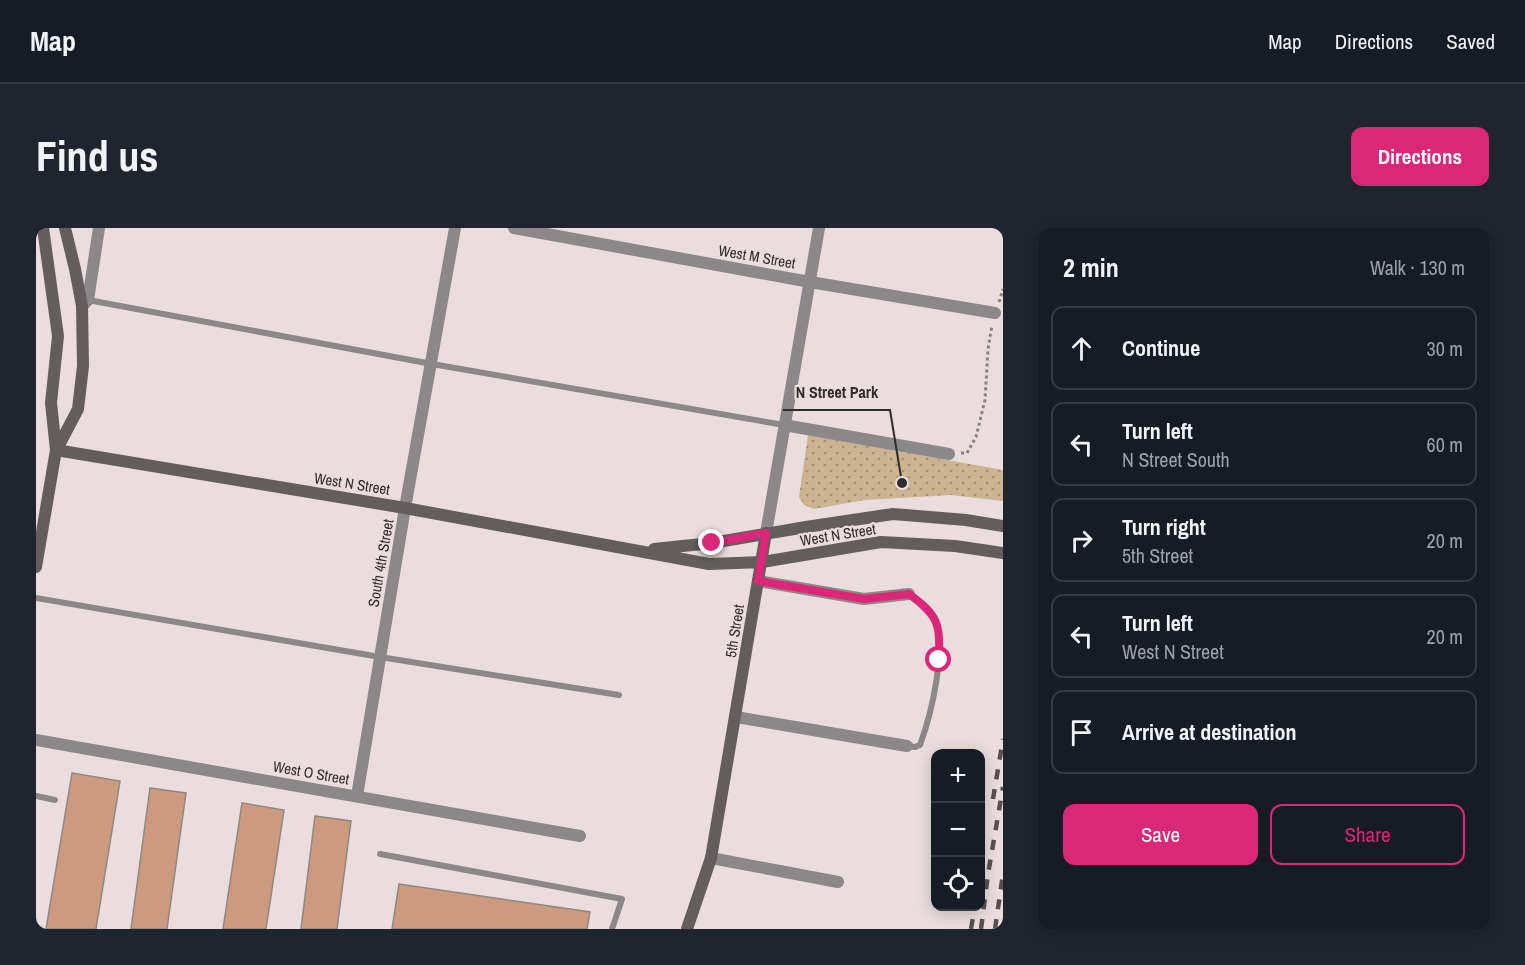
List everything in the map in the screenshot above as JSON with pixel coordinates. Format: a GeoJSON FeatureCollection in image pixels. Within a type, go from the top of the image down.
{"type":"FeatureCollection","features":[{"type":"Feature","properties":{"kind":"street"},"geometry":{"type":"LineString","coordinates":[[43,228],[57,336],[51,403],[56,450]]}},
{"type":"Feature","properties":{"kind":"street"},"geometry":{"type":"LineString","coordinates":[[65,228],[85,303]]}},
{"type":"Feature","properties":{"kind":"street"},"geometry":{"type":"LineString","coordinates":[[36,567],[38,541],[56,450],[78,409],[83,366],[85,303],[99,228]]}},
{"type":"Feature","properties":{"kind":"street","name":"South 4th Street"},"geometry":{"type":"LineString","coordinates":[[357,796],[455,228]]}},
{"type":"Feature","properties":{"kind":"street","name":"West M Street"},"geometry":{"type":"LineString","coordinates":[[514,228],[994,313]]}},
{"type":"Feature","properties":{"kind":"street","name":"5th Street"},"geometry":{"type":"LineString","coordinates":[[687,929],[711,858],[819,228]]}},
{"type":"Feature","properties":{"kind":"street"},"geometry":{"type":"LineString","coordinates":[[784,425],[949,454]]}},
{"type":"Feature","properties":{"kind":"street","name":"West N Street"},"geometry":{"type":"LineString","coordinates":[[56,450],[405,508],[709,564],[762,562],[881,542],[955,546],[1003,554]]}},
{"type":"Feature","properties":{"kind":"street","name":"West N Street"},"geometry":{"type":"LineString","coordinates":[[643,551],[712,543],[893,514],[966,520],[1003,526]]}},
{"type":"Feature","properties":{"kind":"street"},"geometry":{"type":"LineString","coordinates":[[758,581],[864,599],[909,594]]}},
{"type":"Feature","properties":{"kind":"street"},"geometry":{"type":"LineString","coordinates":[[736,717],[907,746]]}},
{"type":"Feature","properties":{"kind":"street","name":"West O Street"},"geometry":{"type":"LineString","coordinates":[[36,740],[580,836]]}},
{"type":"Feature","properties":{"kind":"street"},"geometry":{"type":"LineString","coordinates":[[711,858],[838,882]]}},
{"type":"Feature","properties":{"kind":"lane"},"geometry":{"type":"LineString","coordinates":[[85,303],[784,425]]}},
{"type":"Feature","properties":{"kind":"lane"},"geometry":{"type":"LineString","coordinates":[[907,746],[921,745],[926,731],[939,660],[939,636],[935,619],[927,607],[909,594]]}},
{"type":"Feature","properties":{"kind":"lane"},"geometry":{"type":"LineString","coordinates":[[36,598],[619,695]]}},
{"type":"Feature","properties":{"kind":"lane"},"geometry":{"type":"LineString","coordinates":[[36,796],[55,800]]}},
{"type":"Feature","properties":{"kind":"lane"},"geometry":{"type":"LineString","coordinates":[[380,854],[622,899],[612,929]]}},
{"type":"Feature","properties":{"kind":"path"},"geometry":{"type":"LineString","coordinates":[[949,454],[967,453],[976,436],[985,400],[988,349],[994,313],[1003,289]]}},
{"type":"Feature","properties":{"kind":"shaded area"},"geometry":{"type":"Polygon","coordinates":[[[808,435],[1003,470],[1003,501],[951,495],[865,500],[814,509],[804,505],[799,497],[808,435]]]}},
{"type":"Feature","properties":{"kind":"building"},"geometry":{"type":"Polygon","coordinates":[[[72,773],[120,781],[96,929],[46,929],[72,773]]]}},
{"type":"Feature","properties":{"kind":"building"},"geometry":{"type":"Polygon","coordinates":[[[150,788],[186,793],[167,929],[131,929],[150,788]]]}},
{"type":"Feature","properties":{"kind":"building"},"geometry":{"type":"Polygon","coordinates":[[[242,803],[284,810],[266,929],[223,929],[242,803]]]}},
{"type":"Feature","properties":{"kind":"building"},"geometry":{"type":"Polygon","coordinates":[[[315,816],[351,821],[337,929],[301,929],[315,816]]]}},
{"type":"Feature","properties":{"kind":"building"},"geometry":{"type":"Polygon","coordinates":[[[399,884],[590,912],[587,929],[392,929],[399,884]]]}},
{"type":"Feature","properties":{"kind":"railway"},"geometry":{"type":"LineString","coordinates":[[993,799],[1003,739]]}},
{"type":"Feature","properties":{"kind":"railway"},"geometry":{"type":"LineString","coordinates":[[981,929],[1003,787]]}},
{"type":"Feature","properties":{"kind":"railway"},"geometry":{"type":"LineString","coordinates":[[995,929],[1003,874]]}},
{"type":"Feature","properties":{"kind":"railway"},"geometry":{"type":"LineString","coordinates":[[971,929],[974,911]]}},
{"type":"Feature","properties":{"kind":"place","name":"N Street Park"},"geometry":{"type":"Point","coordinates":[902,483]}},
{"type":"Feature","properties":{"kind":"route"},"geometry":{"type":"LineString","coordinates":[[712,543],[766,533],[758,581],[864,599],[909,594],[927,607],[935,619],[939,636],[939,660]]}}]}
